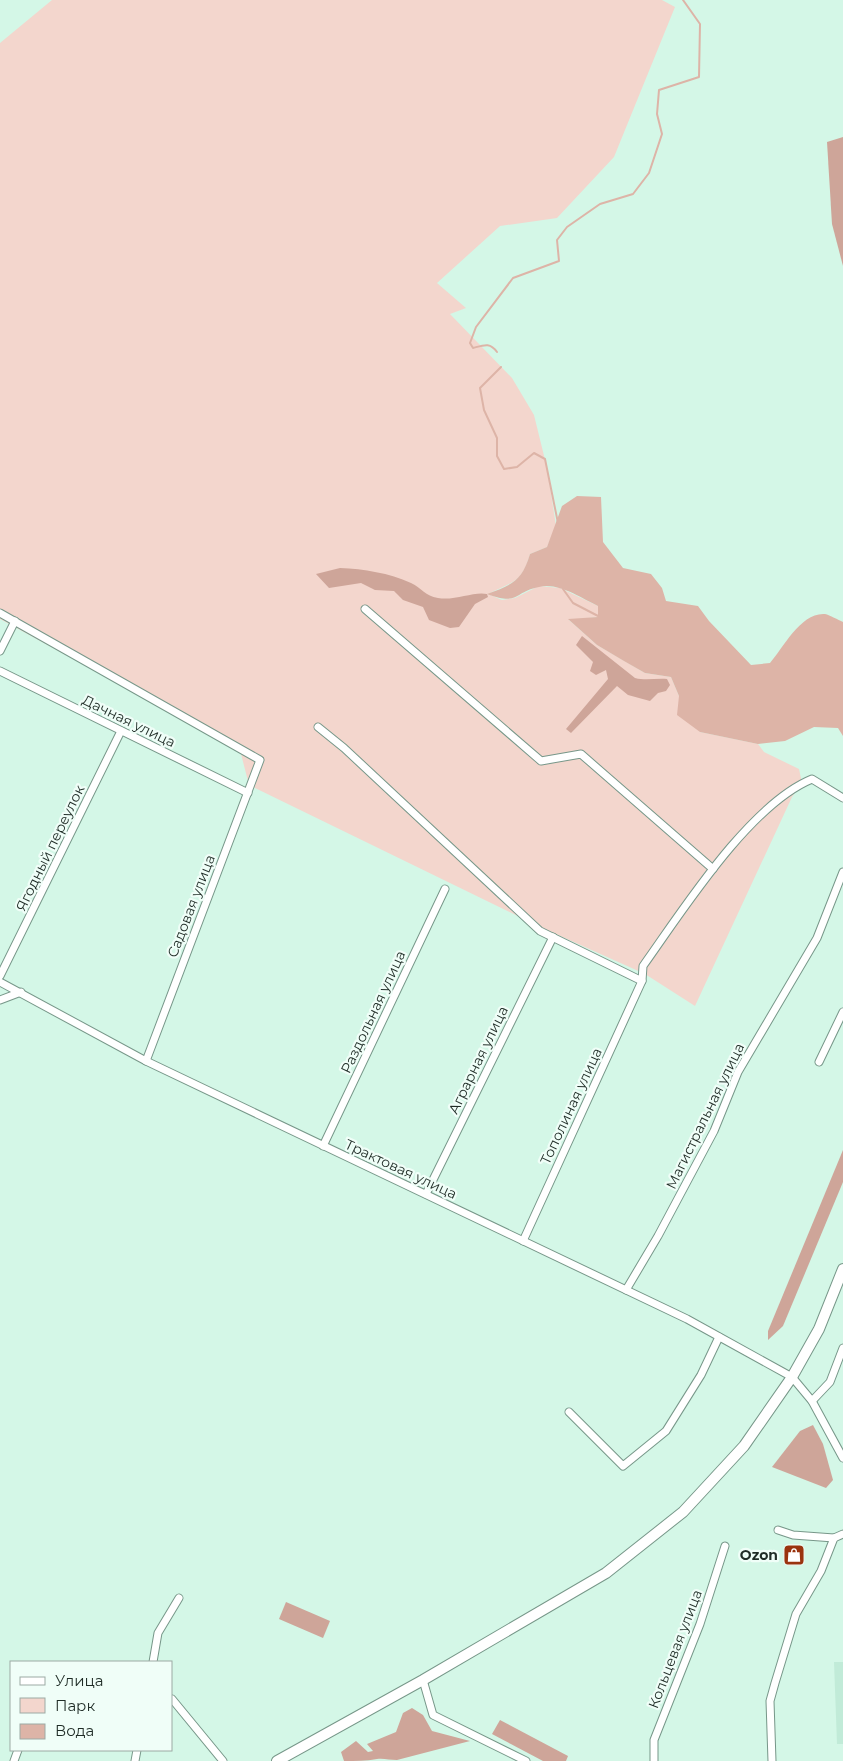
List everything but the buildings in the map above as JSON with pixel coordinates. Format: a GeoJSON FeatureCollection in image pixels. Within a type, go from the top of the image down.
{"type":"FeatureCollection","features":[{"type":"Feature","properties":{"kind":"main road"},"geometry":{"type":"LineString","coordinates":[[277,1761],[422,1680],[606,1573],[683,1512],[744,1446],[792,1377],[819,1329],[843,1269]]}},
{"type":"Feature","properties":{"kind":"street"},"geometry":{"type":"LineString","coordinates":[[365,609],[541,761],[581,754],[713,869]]}},
{"type":"Feature","properties":{"kind":"street"},"geometry":{"type":"LineString","coordinates":[[0,613],[15,622],[0,651]]}},
{"type":"Feature","properties":{"kind":"street","name":"Садовая улица"},"geometry":{"type":"LineString","coordinates":[[15,622],[260,760],[146,1061]]}},
{"type":"Feature","properties":{"kind":"street","name":"Дачная улица"},"geometry":{"type":"LineString","coordinates":[[0,671],[248,792]]}},
{"type":"Feature","properties":{"kind":"street"},"geometry":{"type":"LineString","coordinates":[[318,727],[344,748],[540,931],[642,981]]}},
{"type":"Feature","properties":{"kind":"street","name":"Ягодный переулок"},"geometry":{"type":"LineString","coordinates":[[0,976],[122,731]]}},
{"type":"Feature","properties":{"kind":"street","name":"Тополиная улица"},"geometry":{"type":"LineString","coordinates":[[523,1241],[642,981],[643,966],[713,869],[765,811],[802,783],[812,779],[843,798]]}},
{"type":"Feature","properties":{"kind":"street","name":"Магистральная улица"},"geometry":{"type":"LineString","coordinates":[[626,1290],[658,1236],[714,1131],[738,1072],[817,938],[843,872]]}},
{"type":"Feature","properties":{"kind":"street","name":"Раздольная улица"},"geometry":{"type":"LineString","coordinates":[[323,1146],[445,889]]}},
{"type":"Feature","properties":{"kind":"street","name":"Аграрная улица"},"geometry":{"type":"LineString","coordinates":[[426,1194],[553,937]]}},
{"type":"Feature","properties":{"kind":"street","name":"Трактовая улица"},"geometry":{"type":"LineString","coordinates":[[0,982],[146,1061],[626,1290],[719,1336],[792,1377]]}},
{"type":"Feature","properties":{"kind":"street"},"geometry":{"type":"LineString","coordinates":[[0,1000],[21,992]]}},
{"type":"Feature","properties":{"kind":"street"},"geometry":{"type":"LineString","coordinates":[[819,1062],[843,1012]]}},
{"type":"Feature","properties":{"kind":"street"},"geometry":{"type":"LineString","coordinates":[[569,1412],[623,1466],[666,1431],[700,1375],[719,1336]]}},
{"type":"Feature","properties":{"kind":"street"},"geometry":{"type":"LineString","coordinates":[[812,1401],[830,1382],[843,1348]]}},
{"type":"Feature","properties":{"kind":"street"},"geometry":{"type":"LineString","coordinates":[[792,1377],[812,1401],[843,1458]]}},
{"type":"Feature","properties":{"kind":"street"},"geometry":{"type":"LineString","coordinates":[[778,1530],[792,1534],[834,1538],[843,1534]]}},
{"type":"Feature","properties":{"kind":"street"},"geometry":{"type":"LineString","coordinates":[[772,1761],[770,1701],[775,1683],[796,1614],[821,1571],[834,1538]]}},
{"type":"Feature","properties":{"kind":"street","name":"Кольцевая улица"},"geometry":{"type":"LineString","coordinates":[[654,1761],[654,1740],[700,1624],[725,1546]]}},
{"type":"Feature","properties":{"kind":"street"},"geometry":{"type":"LineString","coordinates":[[153,1661],[158,1633],[179,1598]]}},
{"type":"Feature","properties":{"kind":"street"},"geometry":{"type":"LineString","coordinates":[[422,1680],[433,1715],[526,1761]]}},
{"type":"Feature","properties":{"kind":"street"},"geometry":{"type":"LineString","coordinates":[[172,1699],[223,1761]]}},
{"type":"Feature","properties":{"kind":"shaded area"},"geometry":{"type":"Polygon","coordinates":[[[843,137],[843,266],[832,224],[827,142],[843,137]]]}},
{"type":"Feature","properties":{"kind":"shaded area"},"geometry":{"type":"Polygon","coordinates":[[[340,568],[385,574],[411,583],[430,596],[438,598],[444,599],[482,593],[487,594],[488,597],[475,604],[459,627],[450,628],[429,620],[423,607],[403,600],[394,591],[375,590],[361,583],[329,588],[316,574],[340,568]]]}},
{"type":"Feature","properties":{"kind":"shaded area"},"geometry":{"type":"Polygon","coordinates":[[[582,636],[635,678],[667,679],[670,685],[666,691],[658,693],[650,701],[628,695],[617,686],[571,733],[566,729],[608,679],[606,670],[596,675],[590,671],[593,662],[576,645],[582,636]]]}},
{"type":"Feature","properties":{"kind":"shaded area"},"geometry":{"type":"Polygon","coordinates":[[[843,1150],[843,1182],[783,1326],[768,1340],[768,1331],[843,1150]]]}},
{"type":"Feature","properties":{"kind":"shaded area"},"geometry":{"type":"Polygon","coordinates":[[[813,1425],[823,1444],[833,1480],[826,1488],[772,1467],[800,1431],[813,1425]]]}},
{"type":"Feature","properties":{"kind":"shaded area"},"geometry":{"type":"Polygon","coordinates":[[[286,1602],[330,1621],[323,1638],[279,1619],[286,1602]]]}},
{"type":"Feature","properties":{"kind":"shaded area"},"geometry":{"type":"Polygon","coordinates":[[[834,1662],[843,1662],[843,1744],[837,1744],[834,1662]]]}},
{"type":"Feature","properties":{"kind":"shaded area"},"geometry":{"type":"Polygon","coordinates":[[[412,1708],[423,1715],[432,1731],[470,1741],[397,1760],[344,1761],[341,1752],[356,1741],[368,1752],[373,1751],[367,1744],[396,1732],[403,1713],[412,1708]]]}},
{"type":"Feature","properties":{"kind":"shaded area"},"geometry":{"type":"Polygon","coordinates":[[[500,1720],[568,1756],[566,1761],[543,1761],[492,1734],[500,1720]]]}},
{"type":"Feature","properties":{"kind":"green space"},"geometry":{"type":"Polygon","coordinates":[[[52,0],[662,0],[675,7],[614,157],[557,218],[500,226],[437,283],[466,308],[450,314],[512,378],[534,415],[547,468],[556,526],[547,547],[530,554],[520,576],[510,584],[488,594],[502,600],[515,598],[539,586],[560,588],[598,606],[598,617],[569,620],[597,645],[645,673],[671,677],[679,696],[700,732],[758,744],[764,752],[799,769],[802,783],[792,797],[695,1006],[645,974],[538,926],[249,785],[240,750],[0,619],[0,43],[52,0]]]}},
{"type":"Feature","properties":{"kind":"water"},"geometry":{"type":"Polygon","coordinates":[[[577,496],[601,497],[603,542],[623,568],[651,574],[662,588],[666,601],[698,606],[709,621],[751,665],[770,663],[793,632],[808,619],[816,615],[829,615],[843,622],[843,736],[838,728],[814,727],[785,741],[758,744],[700,732],[677,715],[679,696],[671,677],[645,673],[597,645],[568,619],[598,617],[598,606],[562,589],[546,586],[531,589],[516,597],[505,599],[487,594],[515,581],[527,563],[530,554],[547,547],[562,506],[577,496]]]}},
{"type":"Feature","properties":{"kind":"waterway"},"geometry":{"type":"LineString","coordinates":[[497,352],[492,347],[484,345],[473,348],[470,343],[476,327],[513,278],[559,261],[557,240],[567,227],[600,204],[633,194],[649,173],[662,134],[657,114],[659,90],[699,77],[700,24],[683,0]]}},
{"type":"Feature","properties":{"kind":"waterway"},"geometry":{"type":"LineString","coordinates":[[501,367],[480,388],[484,410],[497,438],[497,456],[504,469],[517,467],[534,453],[545,459],[558,523]]}},
{"type":"Feature","properties":{"kind":"waterway"},"geometry":{"type":"LineString","coordinates":[[563,589],[573,603],[600,617]]}},
{"type":"Feature","properties":{"kind":"place","name":"Ozon"},"geometry":{"type":"Point","coordinates":[794,1555]}}]}
